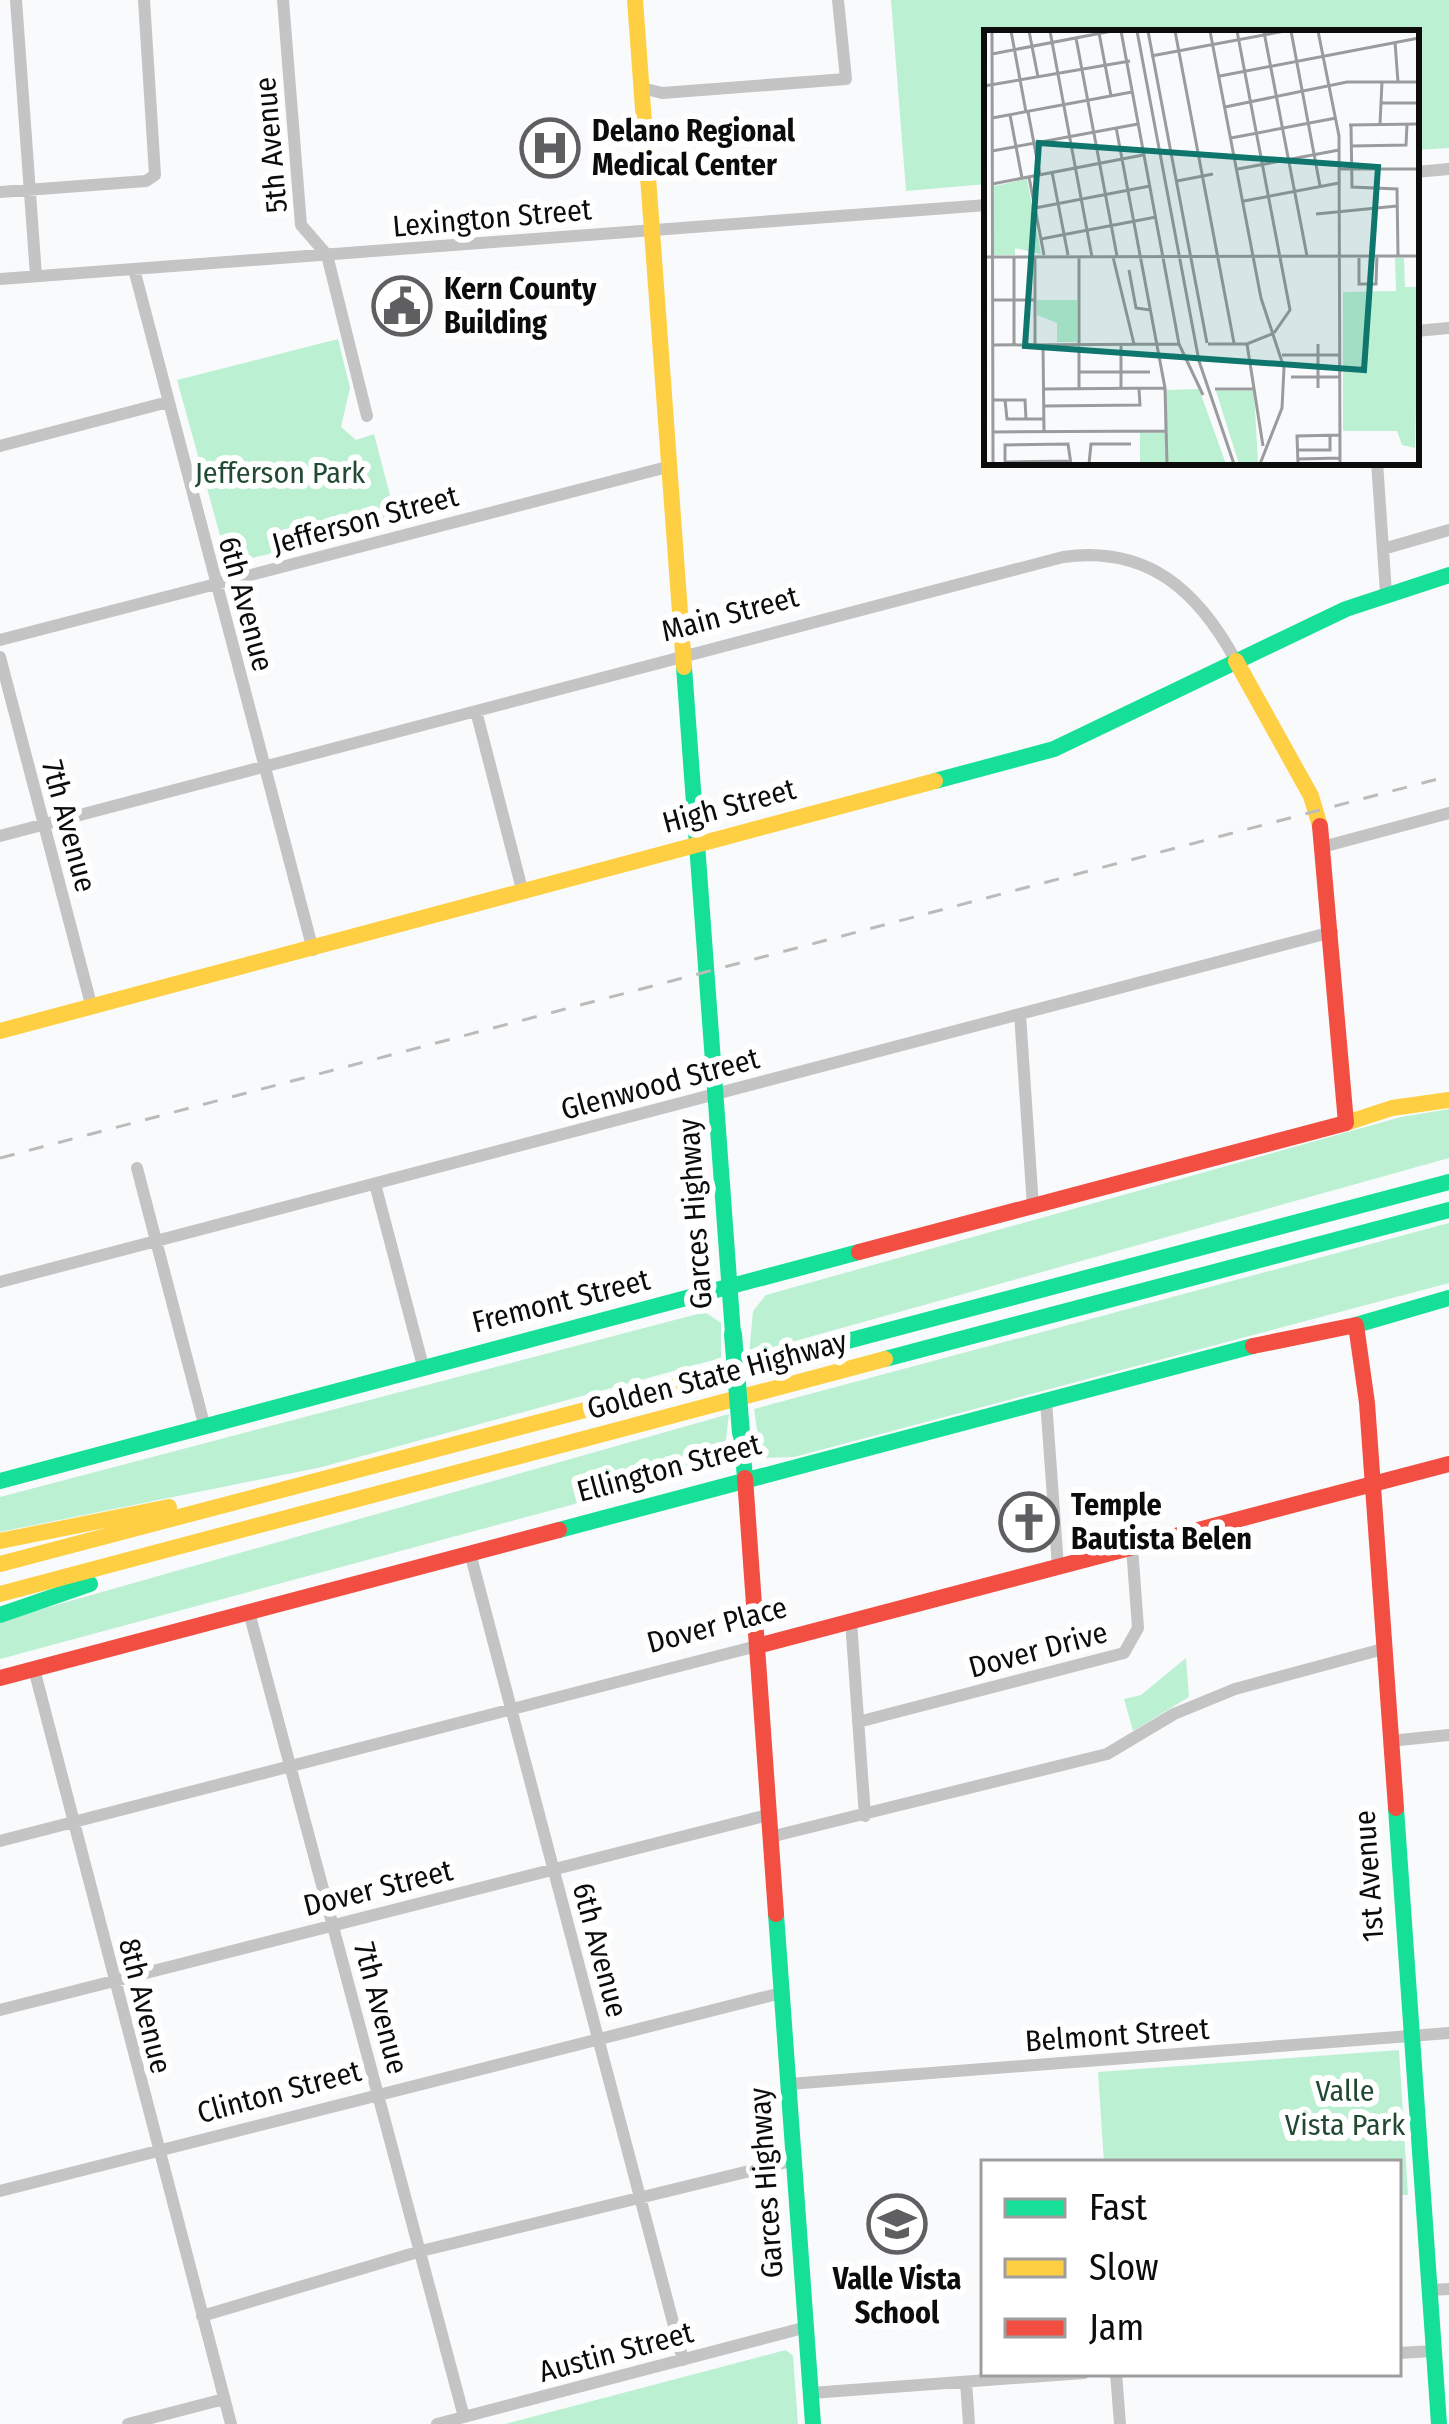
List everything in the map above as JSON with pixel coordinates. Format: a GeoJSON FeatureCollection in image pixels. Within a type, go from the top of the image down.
{"type":"FeatureCollection","features":[{"type":"Feature","properties":{"kind":"main road","name":"Garces Highway"},"geometry":{"type":"LineString","coordinates":[[635,0],[646,89],[813,2424]]}},
{"type":"Feature","properties":{"kind":"main road","name":"High Street"},"geometry":{"type":"LineString","coordinates":[[0,1031],[1054,748],[1286,634],[1386,593],[1449,575]]}},
{"type":"Feature","properties":{"kind":"main road","name":"Main Street"},"geometry":{"type":"LineString","coordinates":[[1236,662],[1311,796],[1326,846]]}},
{"type":"Feature","properties":{"kind":"main road"},"geometry":{"type":"LineString","coordinates":[[1326,846],[1346,1124]]}},
{"type":"Feature","properties":{"kind":"main road","name":"Fremont Street"},"geometry":{"type":"LineString","coordinates":[[0,1480],[423,1366],[729,1290],[1392,1108],[1449,1100]]}},
{"type":"Feature","properties":{"kind":"main road","name":"Golden State Highway"},"geometry":{"type":"LineString","coordinates":[[0,1564],[1449,1182]]}},
{"type":"Feature","properties":{"kind":"main road","name":"Golden State Highway"},"geometry":{"type":"LineString","coordinates":[[0,1594],[1449,1210]]}},
{"type":"Feature","properties":{"kind":"main road","name":"Ellington Street"},"geometry":{"type":"LineString","coordinates":[[0,1678],[745,1478],[1449,1298]]}},
{"type":"Feature","properties":{"kind":"main road","name":"1st Avenue"},"geometry":{"type":"LineString","coordinates":[[1356,1325],[1411,2036],[1439,2290],[1434,2351],[1439,2424]]}},
{"type":"Feature","properties":{"kind":"main road","name":"Dover Place"},"geometry":{"type":"LineString","coordinates":[[757,1646],[1449,1464]]}},
{"type":"Feature","properties":{"kind":"main road"},"geometry":{"type":"LineString","coordinates":[[0,1540],[288,1489]]}},
{"type":"Feature","properties":{"kind":"main road"},"geometry":{"type":"LineString","coordinates":[[0,1615],[212,1541]]}},
{"type":"Feature","properties":{"kind":"street"},"geometry":{"type":"LineString","coordinates":[[16,0],[36,276]]}},
{"type":"Feature","properties":{"kind":"street"},"geometry":{"type":"LineString","coordinates":[[0,192],[146,181],[155,175],[144,0]]}},
{"type":"Feature","properties":{"kind":"street","name":"5th Avenue"},"geometry":{"type":"LineString","coordinates":[[283,0],[301,225],[327,255],[367,416]]}},
{"type":"Feature","properties":{"kind":"street"},"geometry":{"type":"LineString","coordinates":[[646,89],[662,93],[846,79],[838,0]]}},
{"type":"Feature","properties":{"kind":"street"},"geometry":{"type":"LineString","coordinates":[[1419,172],[1449,169]]}},
{"type":"Feature","properties":{"kind":"street","name":"Lexington Street"},"geometry":{"type":"LineString","coordinates":[[0,279],[984,205]]}},
{"type":"Feature","properties":{"kind":"street","name":"6th Avenue"},"geometry":{"type":"LineString","coordinates":[[134,269],[313,950]]}},
{"type":"Feature","properties":{"kind":"street"},"geometry":{"type":"LineString","coordinates":[[1419,331],[1449,328]]}},
{"type":"Feature","properties":{"kind":"street"},"geometry":{"type":"LineString","coordinates":[[0,446],[168,402]]}},
{"type":"Feature","properties":{"kind":"street","name":"Jefferson Street"},"geometry":{"type":"LineString","coordinates":[[0,640],[672,465]]}},
{"type":"Feature","properties":{"kind":"street"},"geometry":{"type":"LineString","coordinates":[[1376,465],[1386,593]]}},
{"type":"Feature","properties":{"kind":"street"},"geometry":{"type":"LineString","coordinates":[[1383,549],[1449,530]]}},
{"type":"Feature","properties":{"kind":"street","name":"Main Street"},"geometry":{"type":"LineString","coordinates":[[0,836],[1052,560],[1102,554],[1149,566],[1186,589],[1211,617],[1236,662]]}},
{"type":"Feature","properties":{"kind":"street","name":"7th Avenue"},"geometry":{"type":"LineString","coordinates":[[0,657],[92,1008]]}},
{"type":"Feature","properties":{"kind":"street"},"geometry":{"type":"LineString","coordinates":[[476,711],[523,893]]}},
{"type":"Feature","properties":{"kind":"street"},"geometry":{"type":"LineString","coordinates":[[1326,846],[1449,813]]}},
{"type":"Feature","properties":{"kind":"street","name":"Glenwood Street"},"geometry":{"type":"LineString","coordinates":[[0,1282],[1332,932]]}},
{"type":"Feature","properties":{"kind":"street"},"geometry":{"type":"LineString","coordinates":[[1020,1014],[1033,1207]]}},
{"type":"Feature","properties":{"kind":"street"},"geometry":{"type":"LineString","coordinates":[[137,1168],[204,1424]]}},
{"type":"Feature","properties":{"kind":"street"},"geometry":{"type":"LineString","coordinates":[[375,1184],[423,1366]]}},
{"type":"Feature","properties":{"kind":"street"},"geometry":{"type":"LineString","coordinates":[[1046,1401],[1058,1567]]}},
{"type":"Feature","properties":{"kind":"street","name":"Dover Drive"},"geometry":{"type":"LineString","coordinates":[[858,1722],[1124,1653],[1138,1628],[1132,1547]]}},
{"type":"Feature","properties":{"kind":"street","name":"6th Avenue"},"geometry":{"type":"LineString","coordinates":[[470,1552],[683,2360]]}},
{"type":"Feature","properties":{"kind":"street","name":"7th Avenue"},"geometry":{"type":"LineString","coordinates":[[249,1612],[464,2417]]}},
{"type":"Feature","properties":{"kind":"street"},"geometry":{"type":"LineString","coordinates":[[851,1621],[865,1816]]}},
{"type":"Feature","properties":{"kind":"street","name":"Dover Place"},"geometry":{"type":"LineString","coordinates":[[0,1841],[292,1762],[512,1712],[757,1646]]}},
{"type":"Feature","properties":{"kind":"street"},"geometry":{"type":"LineString","coordinates":[[770,1837],[1107,1754],[1217,1696],[1383,1649]]}},
{"type":"Feature","properties":{"kind":"street","name":"8th Avenue"},"geometry":{"type":"LineString","coordinates":[[34,1670],[231,2424]]}},
{"type":"Feature","properties":{"kind":"street"},"geometry":{"type":"LineString","coordinates":[[1390,1741],[1449,1735]]}},
{"type":"Feature","properties":{"kind":"street","name":"Dover Street"},"geometry":{"type":"LineString","coordinates":[[0,2010],[768,1815]]}},
{"type":"Feature","properties":{"kind":"street","name":"Clinton Street"},"geometry":{"type":"LineString","coordinates":[[0,2191],[378,2091],[600,2041],[782,1993]]}},
{"type":"Feature","properties":{"kind":"street","name":"Belmont Street"},"geometry":{"type":"LineString","coordinates":[[788,2084],[1449,2033]]}},
{"type":"Feature","properties":{"kind":"street"},"geometry":{"type":"LineString","coordinates":[[202,2316],[421,2252],[794,2160]]}},
{"type":"Feature","properties":{"kind":"street","name":"Austin Street"},"geometry":{"type":"LineString","coordinates":[[437,2424],[806,2327]]}},
{"type":"Feature","properties":{"kind":"street"},"geometry":{"type":"LineString","coordinates":[[1401,2353],[1434,2351]]}},
{"type":"Feature","properties":{"kind":"street"},"geometry":{"type":"LineString","coordinates":[[811,2392],[1045,2376]]}},
{"type":"Feature","properties":{"kind":"street"},"geometry":{"type":"LineString","coordinates":[[1116,2376],[1120,2424]]}},
{"type":"Feature","properties":{"kind":"street"},"geometry":{"type":"LineString","coordinates":[[966,2382],[969,2424]]}},
{"type":"Feature","properties":{"kind":"street"},"geometry":{"type":"LineString","coordinates":[[128,2424],[224,2399]]}},
{"type":"Feature","properties":{"kind":"green space"},"geometry":{"type":"Polygon","coordinates":[[[891,0],[1449,0],[1449,148],[1419,150],[1419,30],[984,30],[984,184],[906,191],[891,0]]]}},
{"type":"Feature","properties":{"kind":"green space","name":"Jefferson Park"},"geometry":{"type":"Polygon","coordinates":[[[338,339],[350,388],[341,427],[356,440],[374,434],[397,522],[228,564],[177,380],[338,339]]]}},
{"type":"Feature","properties":{"kind":"green space"},"geometry":{"type":"Polygon","coordinates":[[[1449,1109],[1449,1158],[749,1354],[753,1311],[766,1295],[1401,1117],[1449,1109]]]}},
{"type":"Feature","properties":{"kind":"green space"},"geometry":{"type":"Polygon","coordinates":[[[1449,1223],[1449,1283],[794,1457],[761,1458],[754,1409],[1449,1223]]]}},
{"type":"Feature","properties":{"kind":"green space"},"geometry":{"type":"Polygon","coordinates":[[[705,1312],[721,1323],[721,1358],[322,1467],[0,1532],[0,1497],[705,1312]]]}},
{"type":"Feature","properties":{"kind":"green space"},"geometry":{"type":"Polygon","coordinates":[[[729,1414],[723,1464],[0,1659],[0,1621],[729,1414]]]}},
{"type":"Feature","properties":{"kind":"green space"},"geometry":{"type":"Polygon","coordinates":[[[1186,1658],[1189,1697],[1133,1731],[1124,1699],[1141,1695],[1186,1658]]]}},
{"type":"Feature","properties":{"kind":"green space","name":"Valle Vista Park"},"geometry":{"type":"Polygon","coordinates":[[[1399,2050],[1408,2195],[1401,2195],[1401,2160],[1104,2160],[1098,2072],[1399,2050]]]}},
{"type":"Feature","properties":{"kind":"green space"},"geometry":{"type":"Polygon","coordinates":[[[786,2350],[793,2356],[798,2424],[505,2424],[786,2350]]]}},
{"type":"Feature","properties":{"kind":"railway"},"geometry":{"type":"LineString","coordinates":[[0,1158],[1449,776]]}},
{"type":"Feature","properties":{"kind":"traffic: fast"},"geometry":{"type":"LineString","coordinates":[[935,781],[1054,749],[1346,609],[1449,575]]}},
{"type":"Feature","properties":{"kind":"traffic: fast"},"geometry":{"type":"LineString","coordinates":[[684,667],[733,1334]]}},
{"type":"Feature","properties":{"kind":"traffic: fast"},"geometry":{"type":"LineString","coordinates":[[821,1348],[1449,1182]]}},
{"type":"Feature","properties":{"kind":"traffic: fast"},"geometry":{"type":"LineString","coordinates":[[885,1359],[1449,1210]]}},
{"type":"Feature","properties":{"kind":"traffic: fast"},"geometry":{"type":"LineString","coordinates":[[0,1481],[859,1252]]}},
{"type":"Feature","properties":{"kind":"traffic: fast"},"geometry":{"type":"LineString","coordinates":[[1356,1325],[1449,1298]]}},
{"type":"Feature","properties":{"kind":"traffic: fast"},"geometry":{"type":"LineString","coordinates":[[733,1334],[741,1433]]}},
{"type":"Feature","properties":{"kind":"traffic: fast"},"geometry":{"type":"LineString","coordinates":[[559,1530],[1253,1346]]}},
{"type":"Feature","properties":{"kind":"traffic: fast"},"geometry":{"type":"LineString","coordinates":[[741,1433],[745,1478]]}},
{"type":"Feature","properties":{"kind":"traffic: fast"},"geometry":{"type":"LineString","coordinates":[[0,1615],[90,1584]]}},
{"type":"Feature","properties":{"kind":"traffic: fast"},"geometry":{"type":"LineString","coordinates":[[1396,1808],[1439,2424]]}},
{"type":"Feature","properties":{"kind":"traffic: fast"},"geometry":{"type":"LineString","coordinates":[[776,1914],[813,2424]]}},
{"type":"Feature","properties":{"kind":"traffic: slow"},"geometry":{"type":"LineString","coordinates":[[635,0],[684,667]]}},
{"type":"Feature","properties":{"kind":"traffic: slow"},"geometry":{"type":"LineString","coordinates":[[1236,661],[1311,796],[1320,826]]}},
{"type":"Feature","properties":{"kind":"traffic: slow"},"geometry":{"type":"LineString","coordinates":[[0,1031],[935,781]]}},
{"type":"Feature","properties":{"kind":"traffic: slow"},"geometry":{"type":"LineString","coordinates":[[1346,1123],[1392,1108],[1449,1100]]}},
{"type":"Feature","properties":{"kind":"traffic: slow"},"geometry":{"type":"LineString","coordinates":[[0,1564],[821,1348]]}},
{"type":"Feature","properties":{"kind":"traffic: slow"},"geometry":{"type":"LineString","coordinates":[[0,1594],[885,1359]]}},
{"type":"Feature","properties":{"kind":"traffic: slow"},"geometry":{"type":"LineString","coordinates":[[0,1541],[169,1507]]}},
{"type":"Feature","properties":{"kind":"traffic: jam"},"geometry":{"type":"LineString","coordinates":[[859,1252],[1346,1123],[1320,826]]}},
{"type":"Feature","properties":{"kind":"traffic: jam"},"geometry":{"type":"LineString","coordinates":[[1253,1346],[1356,1325],[1367,1403],[1396,1808]]}},
{"type":"Feature","properties":{"kind":"traffic: jam"},"geometry":{"type":"LineString","coordinates":[[757,1646],[1449,1464]]}},
{"type":"Feature","properties":{"kind":"traffic: jam"},"geometry":{"type":"LineString","coordinates":[[745,1478],[776,1914]]}},
{"type":"Feature","properties":{"kind":"traffic: jam"},"geometry":{"type":"LineString","coordinates":[[0,1678],[559,1530]]}},
{"type":"Feature","properties":{"kind":"place","name":"Delano Regional Medical Center"},"geometry":{"type":"Point","coordinates":[550,148]}},
{"type":"Feature","properties":{"kind":"place","name":"Kern County Building"},"geometry":{"type":"Point","coordinates":[402,306]}},
{"type":"Feature","properties":{"kind":"place","name":"Temple Bautista Belen"},"geometry":{"type":"Point","coordinates":[1029,1522]}},
{"type":"Feature","properties":{"kind":"place","name":"Valle Vista School"},"geometry":{"type":"Point","coordinates":[897,2224]}}]}
